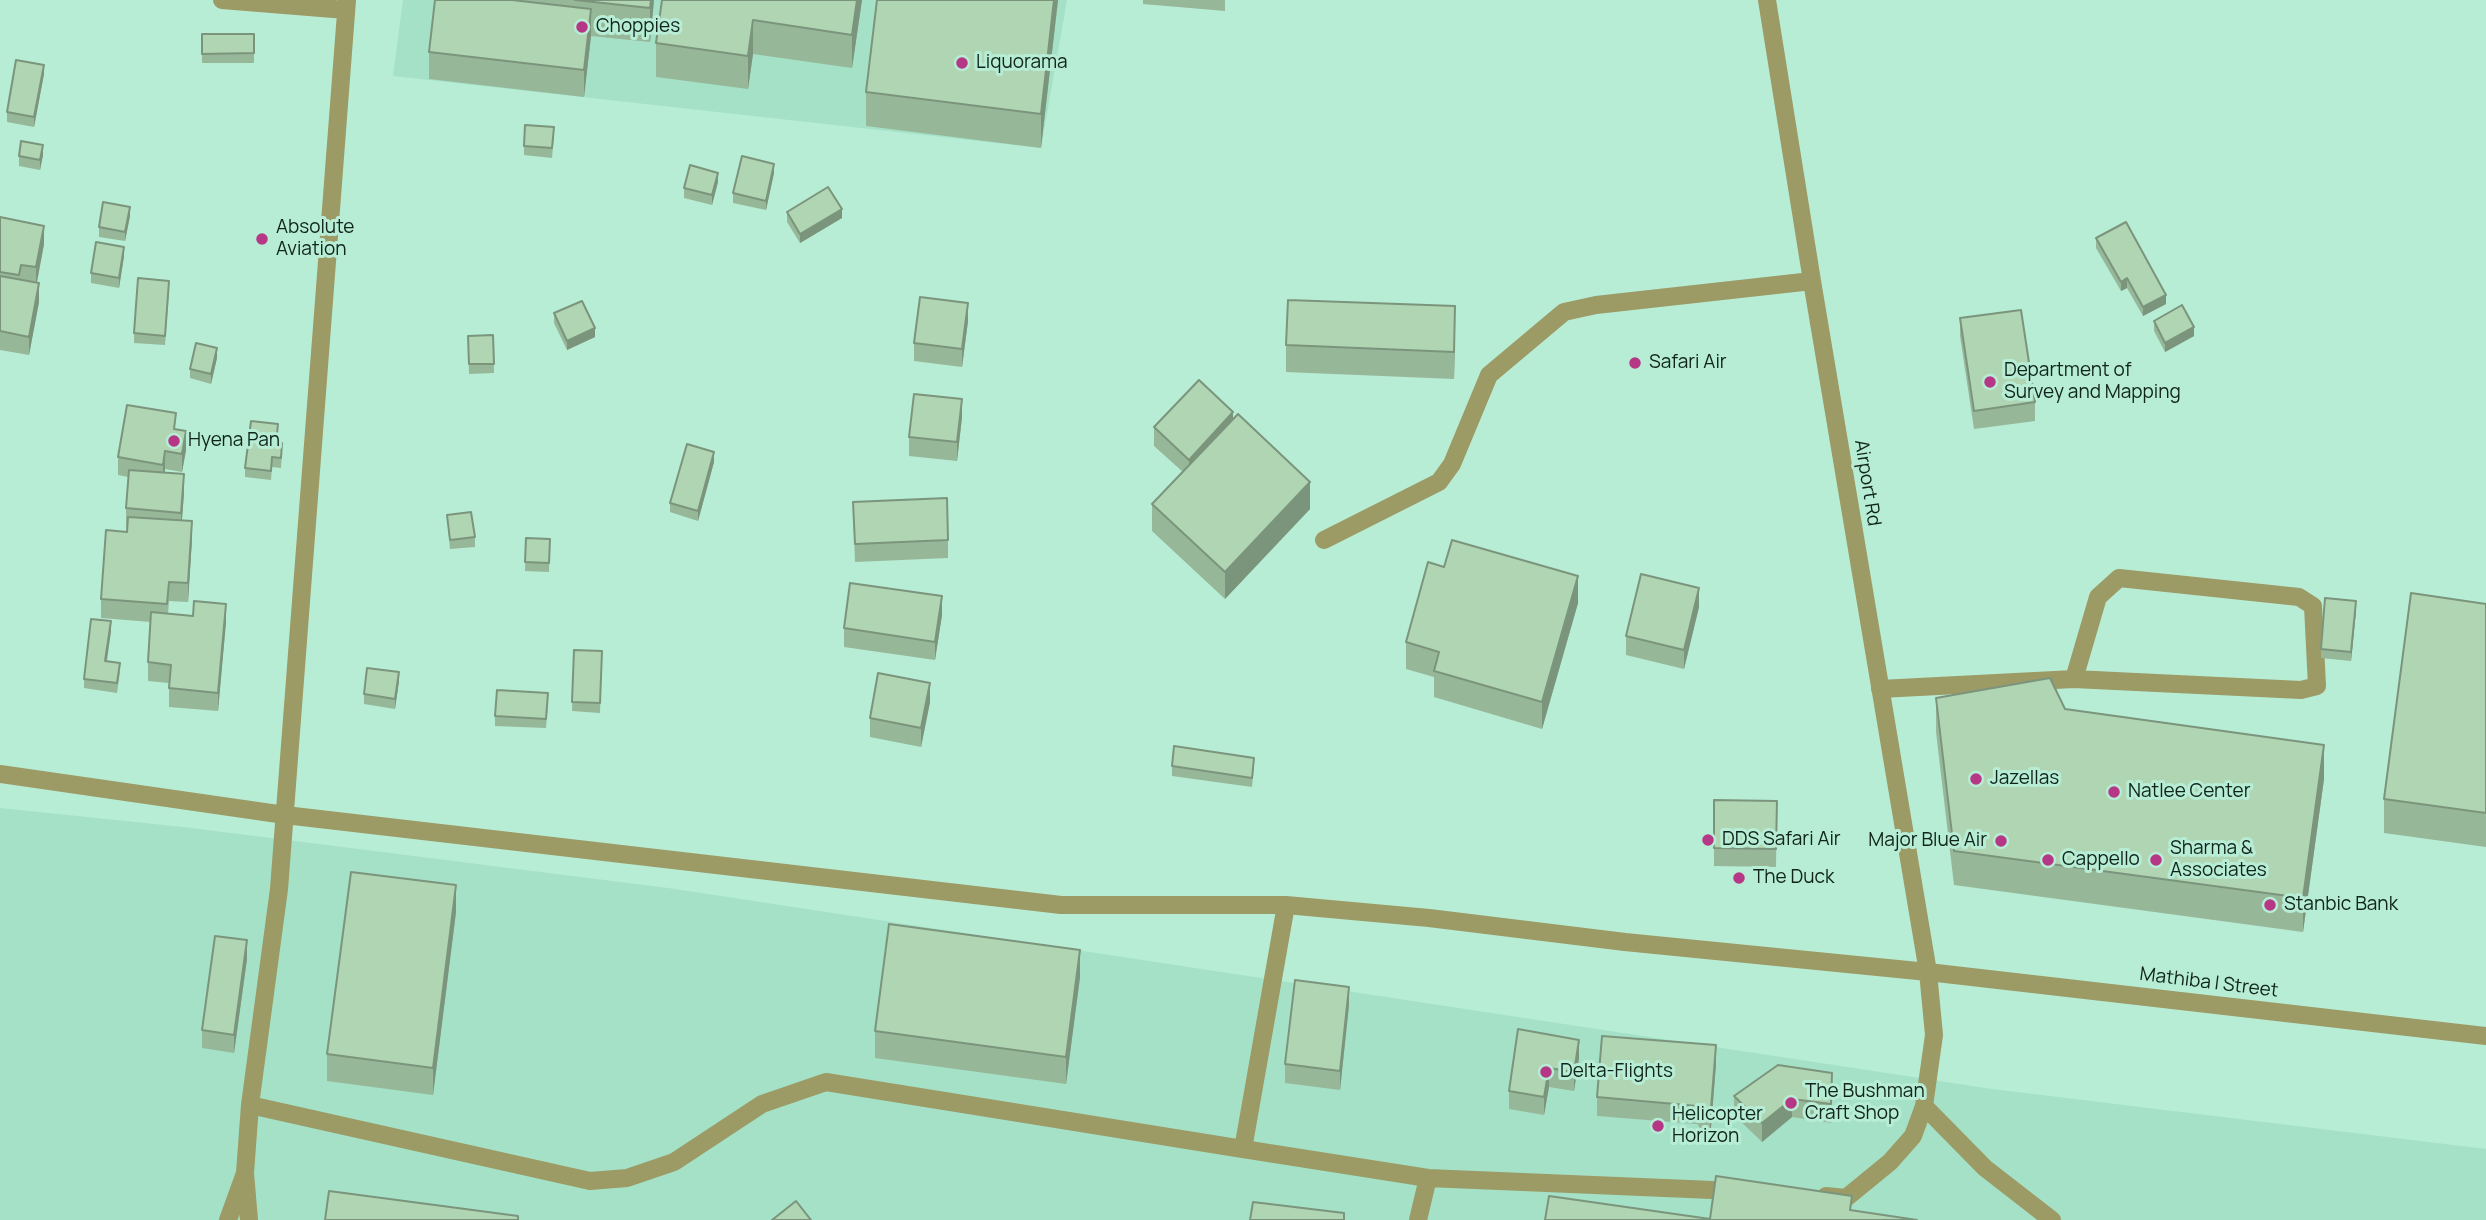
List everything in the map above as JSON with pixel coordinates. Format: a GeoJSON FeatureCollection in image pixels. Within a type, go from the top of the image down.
{"type":"FeatureCollection","features":[{"type":"Feature","properties":{"kind":"street"},"geometry":{"type":"LineString","coordinates":[[222,0],[346,5],[279,889],[250,1105],[245,1173],[249,1220]]}},
{"type":"Feature","properties":{"kind":"street","name":"Airport Rd"},"geometry":{"type":"LineString","coordinates":[[1767,0],[1928,972],[1934,1035],[1924,1106],[1913,1136],[1890,1162],[1846,1198],[1809,1195]]}},
{"type":"Feature","properties":{"kind":"street"},"geometry":{"type":"LineString","coordinates":[[1324,540],[1439,482],[1452,464],[1489,375],[1564,312],[1596,305],[1812,281]]}},
{"type":"Feature","properties":{"kind":"street"},"geometry":{"type":"LineString","coordinates":[[1880,689],[2074,679],[2301,690],[2317,685],[2313,606],[2299,597],[2119,578],[2098,597],[2074,679]]}},
{"type":"Feature","properties":{"kind":"street","name":"Mathiba I Street"},"geometry":{"type":"LineString","coordinates":[[0,774],[285,815],[1061,905],[1286,905],[1429,918],[1625,942],[1928,972],[2486,1036]]}},
{"type":"Feature","properties":{"kind":"street"},"geometry":{"type":"LineString","coordinates":[[1243,1149],[1286,905]]}},
{"type":"Feature","properties":{"kind":"street"},"geometry":{"type":"LineString","coordinates":[[250,1105],[590,1181],[627,1178],[674,1161],[762,1104],[826,1082],[1428,1178],[1756,1192]]}},
{"type":"Feature","properties":{"kind":"street"},"geometry":{"type":"LineString","coordinates":[[1924,1106],[1985,1168],[2052,1220]]}},
{"type":"Feature","properties":{"kind":"street"},"geometry":{"type":"LineString","coordinates":[[228,1220],[245,1173]]}},
{"type":"Feature","properties":{"kind":"street"},"geometry":{"type":"LineString","coordinates":[[1418,1220],[1428,1178]]}},
{"type":"Feature","properties":{"kind":"shaded area"},"geometry":{"type":"Polygon","coordinates":[[[403,0],[1067,0],[1041,148],[393,76],[403,0]]]}},
{"type":"Feature","properties":{"kind":"shaded area"},"geometry":{"type":"Polygon","coordinates":[[[0,808],[183,827],[668,888],[1992,1089],[2486,1149],[2486,1220],[0,1220],[0,808]]]}},
{"type":"Feature","properties":{"kind":"building"},"geometry":{"type":"Polygon","coordinates":[[[435,0],[512,0],[591,9],[584,70],[429,52],[435,0]]]}},
{"type":"Feature","properties":{"kind":"building"},"geometry":{"type":"Polygon","coordinates":[[[575,0],[651,0],[650,8],[575,0]]]}},
{"type":"Feature","properties":{"kind":"building"},"geometry":{"type":"Polygon","coordinates":[[[662,0],[857,0],[852,35],[753,20],[748,56],[656,43],[662,0]]]}},
{"type":"Feature","properties":{"kind":"building","name":"Liquorama"},"geometry":{"type":"Polygon","coordinates":[[[877,0],[1054,0],[1041,114],[866,92],[877,0]]]}},
{"type":"Feature","properties":{"kind":"building"},"geometry":{"type":"Polygon","coordinates":[[[202,34],[254,34],[254,53],[202,54],[202,34]]]}},
{"type":"Feature","properties":{"kind":"building"},"geometry":{"type":"Polygon","coordinates":[[[16,60],[44,65],[34,117],[7,112],[16,60]]]}},
{"type":"Feature","properties":{"kind":"building"},"geometry":{"type":"Polygon","coordinates":[[[525,125],[554,127],[552,148],[524,146],[525,125]]]}},
{"type":"Feature","properties":{"kind":"building"},"geometry":{"type":"Polygon","coordinates":[[[21,141],[43,145],[40,160],[19,156],[21,141]]]}},
{"type":"Feature","properties":{"kind":"building"},"geometry":{"type":"Polygon","coordinates":[[[742,156],[774,164],[766,201],[733,193],[742,156]]]}},
{"type":"Feature","properties":{"kind":"building"},"geometry":{"type":"Polygon","coordinates":[[[690,165],[718,173],[712,195],[684,188],[690,165]]]}},
{"type":"Feature","properties":{"kind":"building"},"geometry":{"type":"Polygon","coordinates":[[[828,187],[842,209],[800,234],[787,212],[828,187]]]}},
{"type":"Feature","properties":{"kind":"building"},"geometry":{"type":"Polygon","coordinates":[[[103,202],[130,207],[125,232],[99,227],[103,202]]]}},
{"type":"Feature","properties":{"kind":"building"},"geometry":{"type":"Polygon","coordinates":[[[0,217],[44,226],[36,267],[21,265],[19,275],[0,272],[0,217]]]}},
{"type":"Feature","properties":{"kind":"building"},"geometry":{"type":"Polygon","coordinates":[[[2126,222],[2166,295],[2143,307],[2127,278],[2121,282],[2096,238],[2126,222]]]}},
{"type":"Feature","properties":{"kind":"building"},"geometry":{"type":"Polygon","coordinates":[[[96,242],[124,247],[119,278],[91,273],[96,242]]]}},
{"type":"Feature","properties":{"kind":"building"},"geometry":{"type":"Polygon","coordinates":[[[0,276],[39,283],[29,337],[0,331],[0,276]]]}},
{"type":"Feature","properties":{"kind":"building"},"geometry":{"type":"Polygon","coordinates":[[[138,278],[169,281],[165,336],[134,333],[138,278]]]}},
{"type":"Feature","properties":{"kind":"building"},"geometry":{"type":"Polygon","coordinates":[[[920,297],[968,303],[962,349],[914,343],[920,297]]]}},
{"type":"Feature","properties":{"kind":"building"},"geometry":{"type":"Polygon","coordinates":[[[1288,300],[1455,306],[1454,352],[1286,345],[1288,300]]]}},
{"type":"Feature","properties":{"kind":"building"},"geometry":{"type":"Polygon","coordinates":[[[582,301],[595,328],[567,341],[554,313],[582,301]]]}},
{"type":"Feature","properties":{"kind":"building"},"geometry":{"type":"Polygon","coordinates":[[[2182,305],[2194,327],[2165,343],[2154,321],[2182,305]]]}},
{"type":"Feature","properties":{"kind":"building"},"geometry":{"type":"Polygon","coordinates":[[[2021,310],[2035,402],[1974,411],[1960,318],[2021,310]]]}},
{"type":"Feature","properties":{"kind":"building"},"geometry":{"type":"Polygon","coordinates":[[[493,335],[494,364],[469,364],[468,336],[493,335]]]}},
{"type":"Feature","properties":{"kind":"building"},"geometry":{"type":"Polygon","coordinates":[[[196,343],[217,348],[211,374],[190,369],[196,343]]]}},
{"type":"Feature","properties":{"kind":"building"},"geometry":{"type":"Polygon","coordinates":[[[1199,380],[1233,412],[1189,460],[1154,427],[1199,380]]]}},
{"type":"Feature","properties":{"kind":"building"},"geometry":{"type":"Polygon","coordinates":[[[914,394],[962,399],[957,442],[909,437],[914,394]]]}},
{"type":"Feature","properties":{"kind":"building"},"geometry":{"type":"Polygon","coordinates":[[[127,405],[176,413],[174,429],[186,431],[182,454],[165,451],[163,465],[118,457],[127,405]]]}},
{"type":"Feature","properties":{"kind":"building"},"geometry":{"type":"Polygon","coordinates":[[[1238,414],[1310,482],[1225,572],[1152,504],[1238,414]]]}},
{"type":"Feature","properties":{"kind":"building"},"geometry":{"type":"Polygon","coordinates":[[[251,421],[278,424],[276,443],[282,443],[281,458],[272,457],[271,471],[245,468],[251,421]]]}},
{"type":"Feature","properties":{"kind":"building"},"geometry":{"type":"Polygon","coordinates":[[[687,444],[714,452],[698,511],[670,503],[687,444]]]}},
{"type":"Feature","properties":{"kind":"building"},"geometry":{"type":"Polygon","coordinates":[[[129,470],[184,474],[181,513],[126,508],[129,470]]]}},
{"type":"Feature","properties":{"kind":"building"},"geometry":{"type":"Polygon","coordinates":[[[947,498],[948,540],[855,544],[853,502],[947,498]]]}},
{"type":"Feature","properties":{"kind":"building"},"geometry":{"type":"Polygon","coordinates":[[[471,512],[475,537],[450,540],[447,515],[471,512]]]}},
{"type":"Feature","properties":{"kind":"building"},"geometry":{"type":"Polygon","coordinates":[[[128,517],[192,521],[188,583],[169,582],[167,604],[101,599],[106,530],[127,532],[128,517]]]}},
{"type":"Feature","properties":{"kind":"building"},"geometry":{"type":"Polygon","coordinates":[[[526,538],[550,539],[549,563],[525,562],[526,538]]]}},
{"type":"Feature","properties":{"kind":"building"},"geometry":{"type":"Polygon","coordinates":[[[1452,540],[1578,576],[1542,702],[1434,671],[1439,652],[1406,642],[1428,562],[1444,567],[1452,540]]]}},
{"type":"Feature","properties":{"kind":"building"},"geometry":{"type":"Polygon","coordinates":[[[1641,574],[1699,588],[1684,650],[1626,636],[1641,574]]]}},
{"type":"Feature","properties":{"kind":"building"},"geometry":{"type":"Polygon","coordinates":[[[850,583],[942,596],[935,642],[844,628],[850,583]]]}},
{"type":"Feature","properties":{"kind":"building"},"geometry":{"type":"Polygon","coordinates":[[[2411,593],[2486,604],[2486,813],[2384,799],[2411,593]]]}},
{"type":"Feature","properties":{"kind":"building"},"geometry":{"type":"Polygon","coordinates":[[[2325,598],[2356,601],[2351,652],[2321,649],[2325,598]]]}},
{"type":"Feature","properties":{"kind":"building"},"geometry":{"type":"Polygon","coordinates":[[[194,601],[226,604],[218,693],[169,688],[171,665],[148,662],[151,612],[193,616],[194,601]]]}},
{"type":"Feature","properties":{"kind":"building"},"geometry":{"type":"Polygon","coordinates":[[[91,619],[111,621],[105,661],[120,663],[117,683],[84,679],[91,619]]]}},
{"type":"Feature","properties":{"kind":"building"},"geometry":{"type":"Polygon","coordinates":[[[574,650],[602,651],[600,703],[572,702],[574,650]]]}},
{"type":"Feature","properties":{"kind":"building"},"geometry":{"type":"Polygon","coordinates":[[[367,668],[399,672],[395,699],[364,694],[367,668]]]}},
{"type":"Feature","properties":{"kind":"building"},"geometry":{"type":"Polygon","coordinates":[[[878,673],[930,683],[921,728],[870,718],[878,673]]]}},
{"type":"Feature","properties":{"kind":"building"},"geometry":{"type":"Polygon","coordinates":[[[2050,678],[2065,709],[2324,745],[2303,898],[1954,851],[1936,698],[2050,678]]]}},
{"type":"Feature","properties":{"kind":"building"},"geometry":{"type":"Polygon","coordinates":[[[497,690],[548,693],[546,719],[495,716],[497,690]]]}},
{"type":"Feature","properties":{"kind":"building"},"geometry":{"type":"Polygon","coordinates":[[[1174,746],[1254,758],[1252,778],[1172,766],[1174,746]]]}},
{"type":"Feature","properties":{"kind":"building"},"geometry":{"type":"Polygon","coordinates":[[[1714,800],[1777,801],[1776,849],[1714,848],[1714,800]]]}},
{"type":"Feature","properties":{"kind":"building"},"geometry":{"type":"Polygon","coordinates":[[[351,872],[456,885],[433,1068],[327,1054],[351,872]]]}},
{"type":"Feature","properties":{"kind":"building"},"geometry":{"type":"Polygon","coordinates":[[[889,924],[1080,950],[1066,1057],[875,1031],[889,924]]]}},
{"type":"Feature","properties":{"kind":"building"},"geometry":{"type":"Polygon","coordinates":[[[215,936],[247,940],[234,1035],[202,1030],[215,936]]]}},
{"type":"Feature","properties":{"kind":"building"},"geometry":{"type":"Polygon","coordinates":[[[1295,980],[1349,987],[1340,1071],[1285,1064],[1295,980]]]}},
{"type":"Feature","properties":{"kind":"building"},"geometry":{"type":"Polygon","coordinates":[[[1518,1029],[1579,1040],[1574,1072],[1549,1068],[1544,1097],[1509,1091],[1518,1029]]]}},
{"type":"Feature","properties":{"kind":"building"},"geometry":{"type":"Polygon","coordinates":[[[1602,1036],[1716,1045],[1710,1121],[1697,1106],[1597,1097],[1602,1036]]]}},
{"type":"Feature","properties":{"kind":"building"},"geometry":{"type":"Polygon","coordinates":[[[1778,1065],[1832,1073],[1831,1104],[1792,1099],[1762,1123],[1734,1096],[1778,1065]]]}},
{"type":"Feature","properties":{"kind":"building"},"geometry":{"type":"Polygon","coordinates":[[[1716,1176],[1852,1196],[1850,1210],[1917,1220],[1545,1220],[1549,1196],[1710,1219],[1716,1176]]]}},
{"type":"Feature","properties":{"kind":"building"},"geometry":{"type":"Polygon","coordinates":[[[329,1191],[518,1216],[518,1220],[325,1220],[329,1191]]]}},
{"type":"Feature","properties":{"kind":"building"},"geometry":{"type":"Polygon","coordinates":[[[796,1201],[811,1220],[772,1220],[796,1201]]]}},
{"type":"Feature","properties":{"kind":"building"},"geometry":{"type":"Polygon","coordinates":[[[1253,1202],[1344,1213],[1344,1220],[1250,1220],[1253,1202]]]}},
{"type":"Feature","properties":{"kind":"place","name":"Choppies"},"geometry":{"type":"Point","coordinates":[582,27]}},
{"type":"Feature","properties":{"kind":"place","name":"Liquorama"},"geometry":{"type":"Point","coordinates":[962,63]}},
{"type":"Feature","properties":{"kind":"place","name":"Absolute Aviation"},"geometry":{"type":"Point","coordinates":[262,239]}},
{"type":"Feature","properties":{"kind":"place","name":"Safari Air"},"geometry":{"type":"Point","coordinates":[1635,363]}},
{"type":"Feature","properties":{"kind":"place","name":"Department of Survey and Mapping"},"geometry":{"type":"Point","coordinates":[1990,382]}},
{"type":"Feature","properties":{"kind":"place","name":"Hyena Pan"},"geometry":{"type":"Point","coordinates":[174,441]}},
{"type":"Feature","properties":{"kind":"place","name":"Jazellas"},"geometry":{"type":"Point","coordinates":[1976,779]}},
{"type":"Feature","properties":{"kind":"place","name":"Natlee Center"},"geometry":{"type":"Point","coordinates":[2114,792]}},
{"type":"Feature","properties":{"kind":"place","name":"DDS Safari Air"},"geometry":{"type":"Point","coordinates":[1708,840]}},
{"type":"Feature","properties":{"kind":"place","name":"Major Blue Air"},"geometry":{"type":"Point","coordinates":[2001,841]}},
{"type":"Feature","properties":{"kind":"place","name":"Cappello"},"geometry":{"type":"Point","coordinates":[2048,860]}},
{"type":"Feature","properties":{"kind":"place","name":"Sharma & Associates"},"geometry":{"type":"Point","coordinates":[2156,860]}},
{"type":"Feature","properties":{"kind":"place","name":"The Duck"},"geometry":{"type":"Point","coordinates":[1739,878]}},
{"type":"Feature","properties":{"kind":"place","name":"Stanbic Bank"},"geometry":{"type":"Point","coordinates":[2270,905]}},
{"type":"Feature","properties":{"kind":"place","name":"Delta-Flights"},"geometry":{"type":"Point","coordinates":[1546,1072]}},
{"type":"Feature","properties":{"kind":"place","name":"The Bushman Craft Shop"},"geometry":{"type":"Point","coordinates":[1791,1103]}},
{"type":"Feature","properties":{"kind":"place","name":"Helicopter Horizon"},"geometry":{"type":"Point","coordinates":[1658,1126]}}]}
